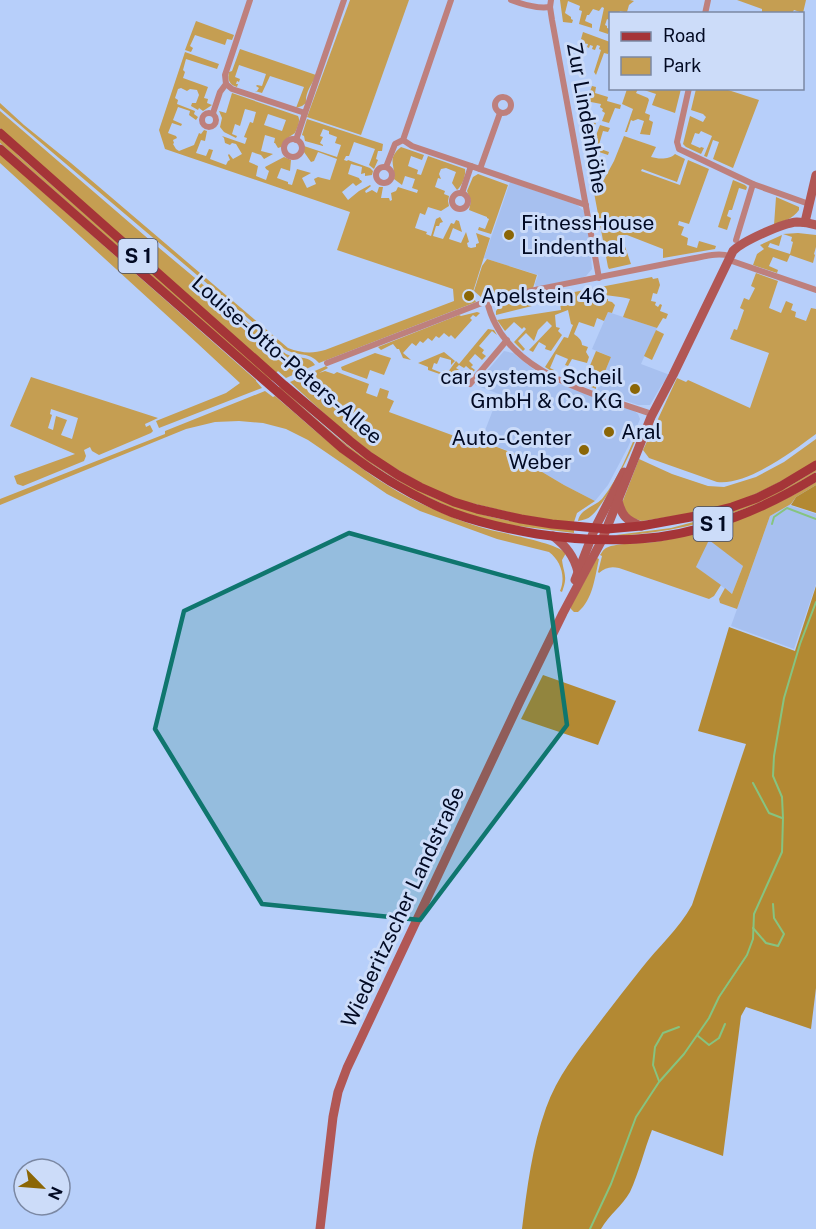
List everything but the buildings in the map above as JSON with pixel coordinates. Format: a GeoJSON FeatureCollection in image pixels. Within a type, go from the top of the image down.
{"type":"FeatureCollection","features":[{"type":"Feature","properties":{"kind":"main road","name":"Louise-Otto-Peters-Allee"},"geometry":{"type":"LineString","coordinates":[[0,133],[281,382],[369,456],[398,475],[441,497],[477,509],[552,524],[595,528]]}},
{"type":"Feature","properties":{"kind":"main road","name":"Louise-Otto-Peters-Allee"},"geometry":{"type":"LineString","coordinates":[[0,149],[324,433],[363,464],[409,492],[453,513],[509,530],[591,539]]}},
{"type":"Feature","properties":{"kind":"main road","name":"S 1"},"geometry":{"type":"LineString","coordinates":[[595,528],[641,526],[732,507],[757,498],[816,465]]}},
{"type":"Feature","properties":{"kind":"main road","name":"S 1"},"geometry":{"type":"LineString","coordinates":[[591,539],[659,537],[690,530],[761,507],[816,477]]}},
{"type":"Feature","properties":{"kind":"street"},"geometry":{"type":"LineString","coordinates":[[213,113],[220,92],[226,84],[225,75],[250,0]]}},
{"type":"Feature","properties":{"kind":"street"},"geometry":{"type":"LineString","coordinates":[[296,140],[344,0]]}},
{"type":"Feature","properties":{"kind":"street"},"geometry":{"type":"LineString","coordinates":[[386,167],[395,144],[403,140],[451,0]]}},
{"type":"Feature","properties":{"kind":"street"},"geometry":{"type":"LineString","coordinates":[[511,0],[540,8],[550,4]]}},
{"type":"Feature","properties":{"kind":"street","name":"Zur Lindenhöhe"},"geometry":{"type":"LineString","coordinates":[[550,4],[599,278]]}},
{"type":"Feature","properties":{"kind":"street"},"geometry":{"type":"LineString","coordinates":[[226,84],[235,90],[305,113]]}},
{"type":"Feature","properties":{"kind":"street"},"geometry":{"type":"LineString","coordinates":[[689,90],[677,142],[678,149],[753,184],[808,204]]}},
{"type":"Feature","properties":{"kind":"street"},"geometry":{"type":"LineString","coordinates":[[480,169],[500,113]]}},
{"type":"Feature","properties":{"kind":"street"},"geometry":{"type":"LineString","coordinates":[[403,140],[412,146],[586,205]]}},
{"type":"Feature","properties":{"kind":"street"},"geometry":{"type":"LineString","coordinates":[[462,193],[471,166]]}},
{"type":"Feature","properties":{"kind":"street"},"geometry":{"type":"LineString","coordinates":[[805,222],[816,175]]}},
{"type":"Feature","properties":{"kind":"street"},"geometry":{"type":"LineString","coordinates":[[736,240],[753,184]]}},
{"type":"Feature","properties":{"kind":"street"},"geometry":{"type":"LineString","coordinates":[[729,258],[738,246],[795,222],[816,225]]}},
{"type":"Feature","properties":{"kind":"street"},"geometry":{"type":"LineString","coordinates":[[327,363],[487,301],[707,256],[723,254],[816,290]]}},
{"type":"Feature","properties":{"kind":"street","name":"Wiederitzscher Landstraße"},"geometry":{"type":"LineString","coordinates":[[563,613],[595,528],[673,375],[729,258]]}},
{"type":"Feature","properties":{"kind":"street"},"geometry":{"type":"LineString","coordinates":[[487,301],[493,321],[507,340],[532,364],[566,384],[650,418]]}},
{"type":"Feature","properties":{"kind":"street"},"geometry":{"type":"LineString","coordinates":[[470,384],[507,340]]}},
{"type":"Feature","properties":{"kind":"street","name":"Wiederitzscher Landstraße"},"geometry":{"type":"LineString","coordinates":[[320,1229],[333,1117],[338,1092],[347,1068],[563,613],[602,540],[650,418]]}},
{"type":"Feature","properties":{"kind":"street"},"geometry":{"type":"LineString","coordinates":[[618,500],[623,514],[641,526]]}},
{"type":"Feature","properties":{"kind":"street"},"geometry":{"type":"LineString","coordinates":[[553,536],[570,552],[578,573]]}},
{"type":"Feature","properties":{"kind":"highlighted area"},"geometry":{"type":"Polygon","coordinates":[[[349,533],[548,588],[567,725],[420,920],[262,904],[155,729],[184,611],[349,533]]]}},
{"type":"Feature","properties":{"kind":"shaded area"},"geometry":{"type":"Polygon","coordinates":[[[510,182],[577,205],[584,211],[592,269],[586,276],[536,287],[538,275],[484,258],[510,182]]]}},
{"type":"Feature","properties":{"kind":"shaded area"},"geometry":{"type":"Polygon","coordinates":[[[608,312],[657,328],[641,364],[670,375],[650,405],[638,405],[597,391],[611,357],[592,349],[608,312]]]}},
{"type":"Feature","properties":{"kind":"shaded area"},"geometry":{"type":"Polygon","coordinates":[[[504,351],[513,353],[537,372],[557,383],[632,409],[638,414],[640,419],[628,447],[608,485],[595,501],[527,463],[526,457],[481,441],[499,394],[475,385],[504,351]]]}},
{"type":"Feature","properties":{"kind":"shaded area"},"geometry":{"type":"Polygon","coordinates":[[[816,485],[816,513],[791,505],[796,497],[816,485]]]}},
{"type":"Feature","properties":{"kind":"shaded area"},"geometry":{"type":"Polygon","coordinates":[[[789,505],[816,514],[816,584],[794,649],[731,626],[770,516],[789,505]]]}},
{"type":"Feature","properties":{"kind":"shaded area"},"geometry":{"type":"Polygon","coordinates":[[[709,539],[743,566],[732,594],[696,567],[709,539]]]}},
{"type":"Feature","properties":{"kind":"shaded area"},"geometry":{"type":"Polygon","coordinates":[[[816,586],[816,988],[811,1029],[746,1007],[741,1016],[723,1156],[652,1130],[630,1192],[601,1229],[522,1229],[537,1138],[546,1108],[556,1086],[582,1046],[692,905],[746,744],[698,731],[729,627],[795,651],[816,586]]]}},
{"type":"Feature","properties":{"kind":"shaded area"},"geometry":{"type":"Polygon","coordinates":[[[543,675],[616,701],[598,745],[521,719],[543,675]]]}},
{"type":"Feature","properties":{"kind":"green space"},"geometry":{"type":"Polygon","coordinates":[[[350,0],[409,0],[361,135],[307,117],[350,0]]]}},
{"type":"Feature","properties":{"kind":"green space"},"geometry":{"type":"Polygon","coordinates":[[[560,0],[634,1],[629,5],[627,12],[609,12],[609,20],[607,19],[605,25],[609,29],[608,34],[599,31],[604,8],[602,7],[599,11],[593,9],[587,15],[585,21],[592,24],[592,28],[579,24],[582,11],[579,10],[580,6],[568,1],[565,13],[573,20],[572,23],[563,22],[560,0]]]}},
{"type":"Feature","properties":{"kind":"green space"},"geometry":{"type":"Polygon","coordinates":[[[737,0],[806,0],[803,12],[794,10],[793,12],[762,12],[762,9],[737,0]]]}},
{"type":"Feature","properties":{"kind":"green space"},"geometry":{"type":"Polygon","coordinates":[[[196,21],[234,35],[232,40],[227,39],[225,45],[195,35],[190,46],[193,48],[191,52],[185,50],[196,21]]]}},
{"type":"Feature","properties":{"kind":"green space"},"geometry":{"type":"Polygon","coordinates":[[[583,32],[609,42],[609,52],[608,54],[604,53],[596,75],[594,72],[601,50],[600,46],[597,45],[595,50],[590,45],[589,48],[588,44],[582,43],[583,32]]]}},
{"type":"Feature","properties":{"kind":"green space"},"geometry":{"type":"Polygon","coordinates":[[[240,49],[316,75],[308,92],[306,103],[296,108],[304,87],[270,76],[262,93],[255,91],[259,88],[257,85],[262,86],[266,74],[239,65],[235,77],[240,79],[239,82],[237,81],[237,87],[233,85],[229,80],[229,72],[232,71],[240,49]]]}},
{"type":"Feature","properties":{"kind":"green space"},"geometry":{"type":"Polygon","coordinates":[[[185,52],[219,64],[217,69],[186,59],[183,78],[208,87],[204,98],[208,99],[207,103],[212,105],[203,111],[199,108],[198,110],[191,106],[192,103],[196,103],[199,95],[197,90],[178,89],[175,98],[178,100],[177,104],[195,111],[194,114],[198,117],[196,120],[189,115],[190,111],[178,107],[173,120],[182,124],[181,126],[172,123],[168,133],[176,136],[173,144],[179,151],[194,145],[199,133],[201,134],[204,130],[207,131],[205,141],[201,140],[196,153],[206,156],[209,149],[213,150],[210,159],[226,165],[230,160],[229,154],[233,159],[242,154],[236,144],[225,143],[222,136],[245,144],[247,138],[244,137],[250,122],[253,123],[256,112],[245,109],[240,126],[235,124],[232,134],[237,136],[236,138],[224,132],[220,127],[222,118],[219,111],[226,113],[232,93],[299,118],[295,133],[286,139],[281,147],[278,148],[274,143],[275,138],[265,135],[261,151],[273,154],[264,159],[261,155],[252,152],[249,162],[258,166],[256,176],[266,180],[269,171],[265,167],[284,157],[291,160],[290,171],[281,168],[277,178],[288,184],[292,185],[297,169],[311,173],[302,178],[307,188],[316,184],[314,179],[318,177],[330,180],[337,159],[318,152],[314,161],[311,162],[304,152],[304,146],[337,157],[341,145],[335,143],[337,137],[323,129],[320,143],[323,146],[305,141],[302,135],[307,119],[383,144],[382,151],[378,151],[376,159],[378,160],[374,169],[369,165],[375,149],[354,142],[349,156],[346,156],[344,160],[373,171],[372,175],[365,176],[365,173],[361,174],[362,167],[351,164],[348,174],[359,178],[362,182],[356,186],[353,183],[342,192],[348,200],[370,185],[366,193],[372,190],[377,193],[379,187],[383,187],[381,198],[389,198],[390,201],[392,200],[391,193],[398,187],[417,193],[418,190],[412,188],[415,179],[405,176],[402,185],[394,179],[393,159],[396,151],[401,147],[424,155],[422,160],[411,156],[408,166],[418,170],[417,174],[421,175],[428,156],[465,169],[463,181],[457,190],[452,183],[456,172],[446,168],[441,169],[439,174],[441,179],[438,178],[435,187],[445,191],[444,194],[449,196],[449,206],[441,211],[428,207],[425,215],[420,213],[415,228],[431,236],[436,219],[440,217],[443,222],[436,226],[433,236],[443,239],[451,223],[454,224],[456,220],[459,221],[462,232],[453,228],[449,239],[461,243],[466,232],[468,247],[471,248],[476,247],[479,243],[476,233],[490,238],[472,295],[476,302],[319,363],[311,357],[288,351],[0,108],[0,103],[288,348],[306,352],[325,350],[454,301],[453,289],[337,250],[350,212],[165,149],[159,130],[185,52]],[[268,114],[264,125],[282,131],[286,120],[268,114]]]}},
{"type":"Feature","properties":{"kind":"green space"},"geometry":{"type":"Polygon","coordinates":[[[592,86],[596,87],[595,93],[608,97],[607,101],[621,105],[620,109],[615,108],[609,123],[602,121],[605,113],[600,107],[601,104],[586,101],[585,105],[581,104],[578,112],[574,92],[588,97],[592,86]]]}},
{"type":"Feature","properties":{"kind":"green space"},"geometry":{"type":"Polygon","coordinates":[[[627,90],[638,90],[636,93],[648,98],[645,113],[650,115],[649,120],[653,122],[650,135],[640,134],[644,121],[638,119],[631,120],[625,132],[633,109],[622,104],[627,90]]]}},
{"type":"Feature","properties":{"kind":"green space"},"geometry":{"type":"Polygon","coordinates":[[[644,90],[681,90],[675,113],[652,105],[656,94],[644,90]]]}},
{"type":"Feature","properties":{"kind":"green space"},"geometry":{"type":"Polygon","coordinates":[[[696,90],[728,90],[759,100],[733,168],[713,159],[719,142],[713,140],[707,157],[704,156],[712,136],[701,131],[699,134],[695,133],[691,144],[704,148],[701,154],[683,144],[690,116],[703,122],[706,117],[691,110],[696,90]]]}},
{"type":"Feature","properties":{"kind":"green space"},"geometry":{"type":"Polygon","coordinates":[[[0,111],[286,354],[306,358],[315,365],[286,378],[278,371],[276,373],[22,150],[0,128],[0,111]]]}},
{"type":"Feature","properties":{"kind":"green space"},"geometry":{"type":"Polygon","coordinates":[[[580,119],[596,123],[595,125],[587,123],[585,128],[588,130],[586,136],[590,137],[588,145],[592,146],[600,125],[610,128],[608,132],[603,131],[598,148],[609,152],[608,155],[596,151],[591,163],[598,166],[598,169],[589,168],[580,119]]]}},
{"type":"Feature","properties":{"kind":"green space"},"geometry":{"type":"Polygon","coordinates":[[[624,136],[656,147],[651,157],[660,159],[675,154],[685,159],[677,182],[642,169],[641,171],[680,185],[688,160],[709,169],[689,224],[679,221],[678,225],[684,227],[681,235],[688,238],[687,245],[697,248],[699,241],[716,246],[715,249],[663,258],[663,249],[627,235],[621,235],[631,264],[609,269],[592,182],[601,185],[624,136]]]}},
{"type":"Feature","properties":{"kind":"green space"},"geometry":{"type":"Polygon","coordinates":[[[0,137],[273,379],[271,381],[0,143],[0,137]]]}},
{"type":"Feature","properties":{"kind":"green space"},"geometry":{"type":"Polygon","coordinates":[[[0,154],[256,380],[262,388],[159,428],[156,421],[226,393],[240,383],[0,163],[0,154]]]}},
{"type":"Feature","properties":{"kind":"green space"},"geometry":{"type":"Polygon","coordinates":[[[478,174],[508,185],[491,234],[478,230],[479,227],[485,229],[489,219],[469,210],[471,201],[467,191],[473,177],[478,174]]]}},
{"type":"Feature","properties":{"kind":"green space"},"geometry":{"type":"Polygon","coordinates":[[[733,180],[747,187],[746,190],[739,188],[732,210],[729,210],[727,216],[731,218],[727,230],[718,227],[733,180]]]}},
{"type":"Feature","properties":{"kind":"green space"},"geometry":{"type":"Polygon","coordinates":[[[776,197],[799,207],[799,210],[791,218],[774,225],[776,197]]]}},
{"type":"Feature","properties":{"kind":"green space"},"geometry":{"type":"Polygon","coordinates":[[[783,234],[816,235],[813,263],[790,255],[787,262],[773,257],[769,266],[778,270],[777,273],[753,265],[757,254],[764,249],[760,245],[782,235],[779,246],[770,243],[768,247],[790,254],[792,237],[783,234]]]}},
{"type":"Feature","properties":{"kind":"green space"},"geometry":{"type":"Polygon","coordinates":[[[487,259],[537,275],[533,288],[482,298],[474,291],[482,266],[487,259]]]}},
{"type":"Feature","properties":{"kind":"green space"},"geometry":{"type":"Polygon","coordinates":[[[756,273],[778,281],[769,308],[781,313],[786,301],[793,304],[791,310],[796,312],[795,317],[806,321],[811,308],[816,309],[816,434],[769,466],[742,479],[729,482],[717,482],[649,458],[643,450],[656,422],[659,421],[677,378],[686,382],[688,380],[750,408],[769,353],[730,339],[734,329],[737,330],[744,310],[740,308],[744,298],[749,300],[755,288],[751,286],[756,273]]]}},
{"type":"Feature","properties":{"kind":"green space"},"geometry":{"type":"Polygon","coordinates":[[[652,277],[653,279],[658,278],[660,285],[657,294],[653,293],[651,301],[656,302],[655,305],[658,307],[662,305],[660,311],[668,314],[666,319],[663,318],[657,328],[623,317],[630,299],[599,294],[598,297],[608,299],[615,305],[612,313],[608,312],[604,321],[597,318],[594,327],[579,322],[574,334],[581,340],[582,345],[588,347],[587,363],[572,359],[568,366],[565,365],[568,359],[556,354],[550,368],[554,370],[553,372],[545,367],[564,337],[568,338],[573,325],[568,310],[555,315],[556,327],[560,328],[558,331],[562,335],[551,351],[545,349],[546,346],[539,342],[533,352],[529,350],[552,326],[547,321],[538,330],[534,341],[526,333],[518,341],[525,349],[523,351],[514,342],[526,329],[524,327],[522,329],[514,322],[505,331],[497,320],[561,310],[559,295],[652,277]]]}},
{"type":"Feature","properties":{"kind":"green space"},"geometry":{"type":"Polygon","coordinates":[[[549,295],[547,300],[532,306],[496,315],[500,306],[549,295]]]}},
{"type":"Feature","properties":{"kind":"green space"},"geometry":{"type":"Polygon","coordinates":[[[480,313],[470,318],[472,320],[455,339],[444,333],[439,338],[436,336],[432,341],[428,338],[423,343],[420,341],[416,346],[412,343],[403,353],[411,360],[403,358],[399,349],[393,344],[381,350],[378,347],[459,315],[480,313]]]}},
{"type":"Feature","properties":{"kind":"green space"},"geometry":{"type":"Polygon","coordinates":[[[488,329],[494,330],[497,335],[492,331],[479,346],[484,350],[482,353],[486,356],[482,360],[475,354],[469,361],[475,370],[473,372],[466,366],[464,368],[459,365],[456,368],[459,370],[456,374],[461,378],[460,381],[428,370],[428,367],[418,363],[444,352],[455,361],[451,365],[451,360],[440,357],[432,369],[442,373],[444,370],[448,372],[456,361],[459,364],[488,329]]]}},
{"type":"Feature","properties":{"kind":"green space"},"geometry":{"type":"Polygon","coordinates":[[[656,330],[664,334],[652,360],[644,356],[656,330]]]}},
{"type":"Feature","properties":{"kind":"green space"},"geometry":{"type":"Polygon","coordinates":[[[596,351],[611,357],[604,374],[591,368],[586,382],[596,386],[596,389],[584,384],[584,380],[596,351]]]}},
{"type":"Feature","properties":{"kind":"green space"},"geometry":{"type":"Polygon","coordinates":[[[375,353],[391,358],[384,375],[370,370],[367,379],[342,370],[341,367],[375,353]]]}},
{"type":"Feature","properties":{"kind":"green space"},"geometry":{"type":"Polygon","coordinates":[[[326,366],[328,368],[319,373],[325,371],[334,374],[337,372],[369,384],[366,393],[377,397],[380,388],[389,391],[387,398],[394,401],[389,412],[479,445],[481,441],[526,458],[527,463],[595,501],[577,513],[574,522],[558,521],[458,500],[424,485],[381,460],[341,429],[290,382],[326,366]]]}},
{"type":"Feature","properties":{"kind":"green space"},"geometry":{"type":"Polygon","coordinates":[[[31,377],[158,418],[145,424],[146,427],[150,425],[153,431],[151,433],[99,455],[90,447],[84,450],[86,456],[84,461],[23,486],[17,484],[14,476],[75,454],[10,426],[31,377]],[[51,409],[50,414],[52,415],[48,428],[53,430],[56,416],[67,420],[61,435],[72,439],[78,418],[51,409]]]}},
{"type":"Feature","properties":{"kind":"green space"},"geometry":{"type":"Polygon","coordinates":[[[278,387],[360,454],[419,491],[444,502],[493,517],[519,523],[574,530],[574,533],[502,524],[458,511],[414,491],[357,455],[278,387]]]}},
{"type":"Feature","properties":{"kind":"green space"},"geometry":{"type":"Polygon","coordinates":[[[265,391],[275,396],[368,473],[409,498],[466,522],[551,545],[566,553],[562,560],[565,579],[562,592],[560,591],[561,570],[557,560],[549,552],[497,539],[420,511],[387,494],[308,440],[286,429],[263,423],[215,422],[186,429],[0,505],[0,499],[165,434],[165,431],[265,391]]]}},
{"type":"Feature","properties":{"kind":"green space"},"geometry":{"type":"Polygon","coordinates":[[[640,426],[627,459],[604,500],[590,517],[578,521],[584,511],[602,499],[614,482],[640,426]]]}},
{"type":"Feature","properties":{"kind":"green space"},"geometry":{"type":"Polygon","coordinates":[[[816,439],[816,461],[770,487],[733,503],[642,521],[629,517],[622,503],[639,459],[672,474],[708,486],[724,487],[756,477],[784,462],[816,439]]]}},
{"type":"Feature","properties":{"kind":"green space"},"geometry":{"type":"Polygon","coordinates":[[[816,470],[793,486],[769,498],[722,517],[673,529],[616,535],[671,528],[727,513],[786,488],[816,470]]]}},
{"type":"Feature","properties":{"kind":"green space"},"geometry":{"type":"Polygon","coordinates":[[[816,482],[816,485],[796,497],[791,504],[770,516],[737,609],[720,603],[719,599],[725,588],[732,594],[743,566],[709,540],[696,567],[721,585],[714,596],[709,599],[619,568],[610,567],[598,572],[602,556],[600,555],[606,548],[661,541],[722,526],[761,511],[816,482]]]}},
{"type":"Feature","properties":{"kind":"green space"},"geometry":{"type":"Polygon","coordinates":[[[597,558],[599,559],[595,580],[590,594],[583,607],[578,612],[574,612],[571,606],[597,558]]]}},
{"type":"Feature","properties":{"kind":"waterway"},"geometry":{"type":"LineString","coordinates":[[772,524],[774,517],[787,508],[816,519]]}},
{"type":"Feature","properties":{"kind":"waterway"},"geometry":{"type":"LineString","coordinates":[[590,1229],[611,1184],[636,1117],[659,1082],[684,1054],[709,1018],[719,997],[747,955],[753,939],[754,914],[782,852],[782,797],[773,776],[774,756],[784,698],[800,644],[816,602]]}},
{"type":"Feature","properties":{"kind":"waterway"},"geometry":{"type":"LineString","coordinates":[[753,783],[769,813],[782,818]]}},
{"type":"Feature","properties":{"kind":"waterway"},"geometry":{"type":"LineString","coordinates":[[753,928],[766,943],[778,946],[784,934],[774,918],[773,904]]}},
{"type":"Feature","properties":{"kind":"waterway"},"geometry":{"type":"LineString","coordinates":[[698,1036],[709,1045],[719,1038],[725,1024]]}},
{"type":"Feature","properties":{"kind":"waterway"},"geometry":{"type":"LineString","coordinates":[[659,1081],[653,1065],[655,1047],[663,1033],[679,1027]]}},
{"type":"Feature","properties":{"kind":"place","name":"FitnessHouse Lindenthal"},"geometry":{"type":"Point","coordinates":[509,235]}},
{"type":"Feature","properties":{"kind":"place","name":"Apelstein 46"},"geometry":{"type":"Point","coordinates":[469,296]}},
{"type":"Feature","properties":{"kind":"place","name":"car systems Scheil GmbH & Co. KG"},"geometry":{"type":"Point","coordinates":[635,389]}},
{"type":"Feature","properties":{"kind":"place","name":"Aral"},"geometry":{"type":"Point","coordinates":[609,432]}},
{"type":"Feature","properties":{"kind":"place","name":"Auto-Center Weber"},"geometry":{"type":"Point","coordinates":[584,450]}}]}
